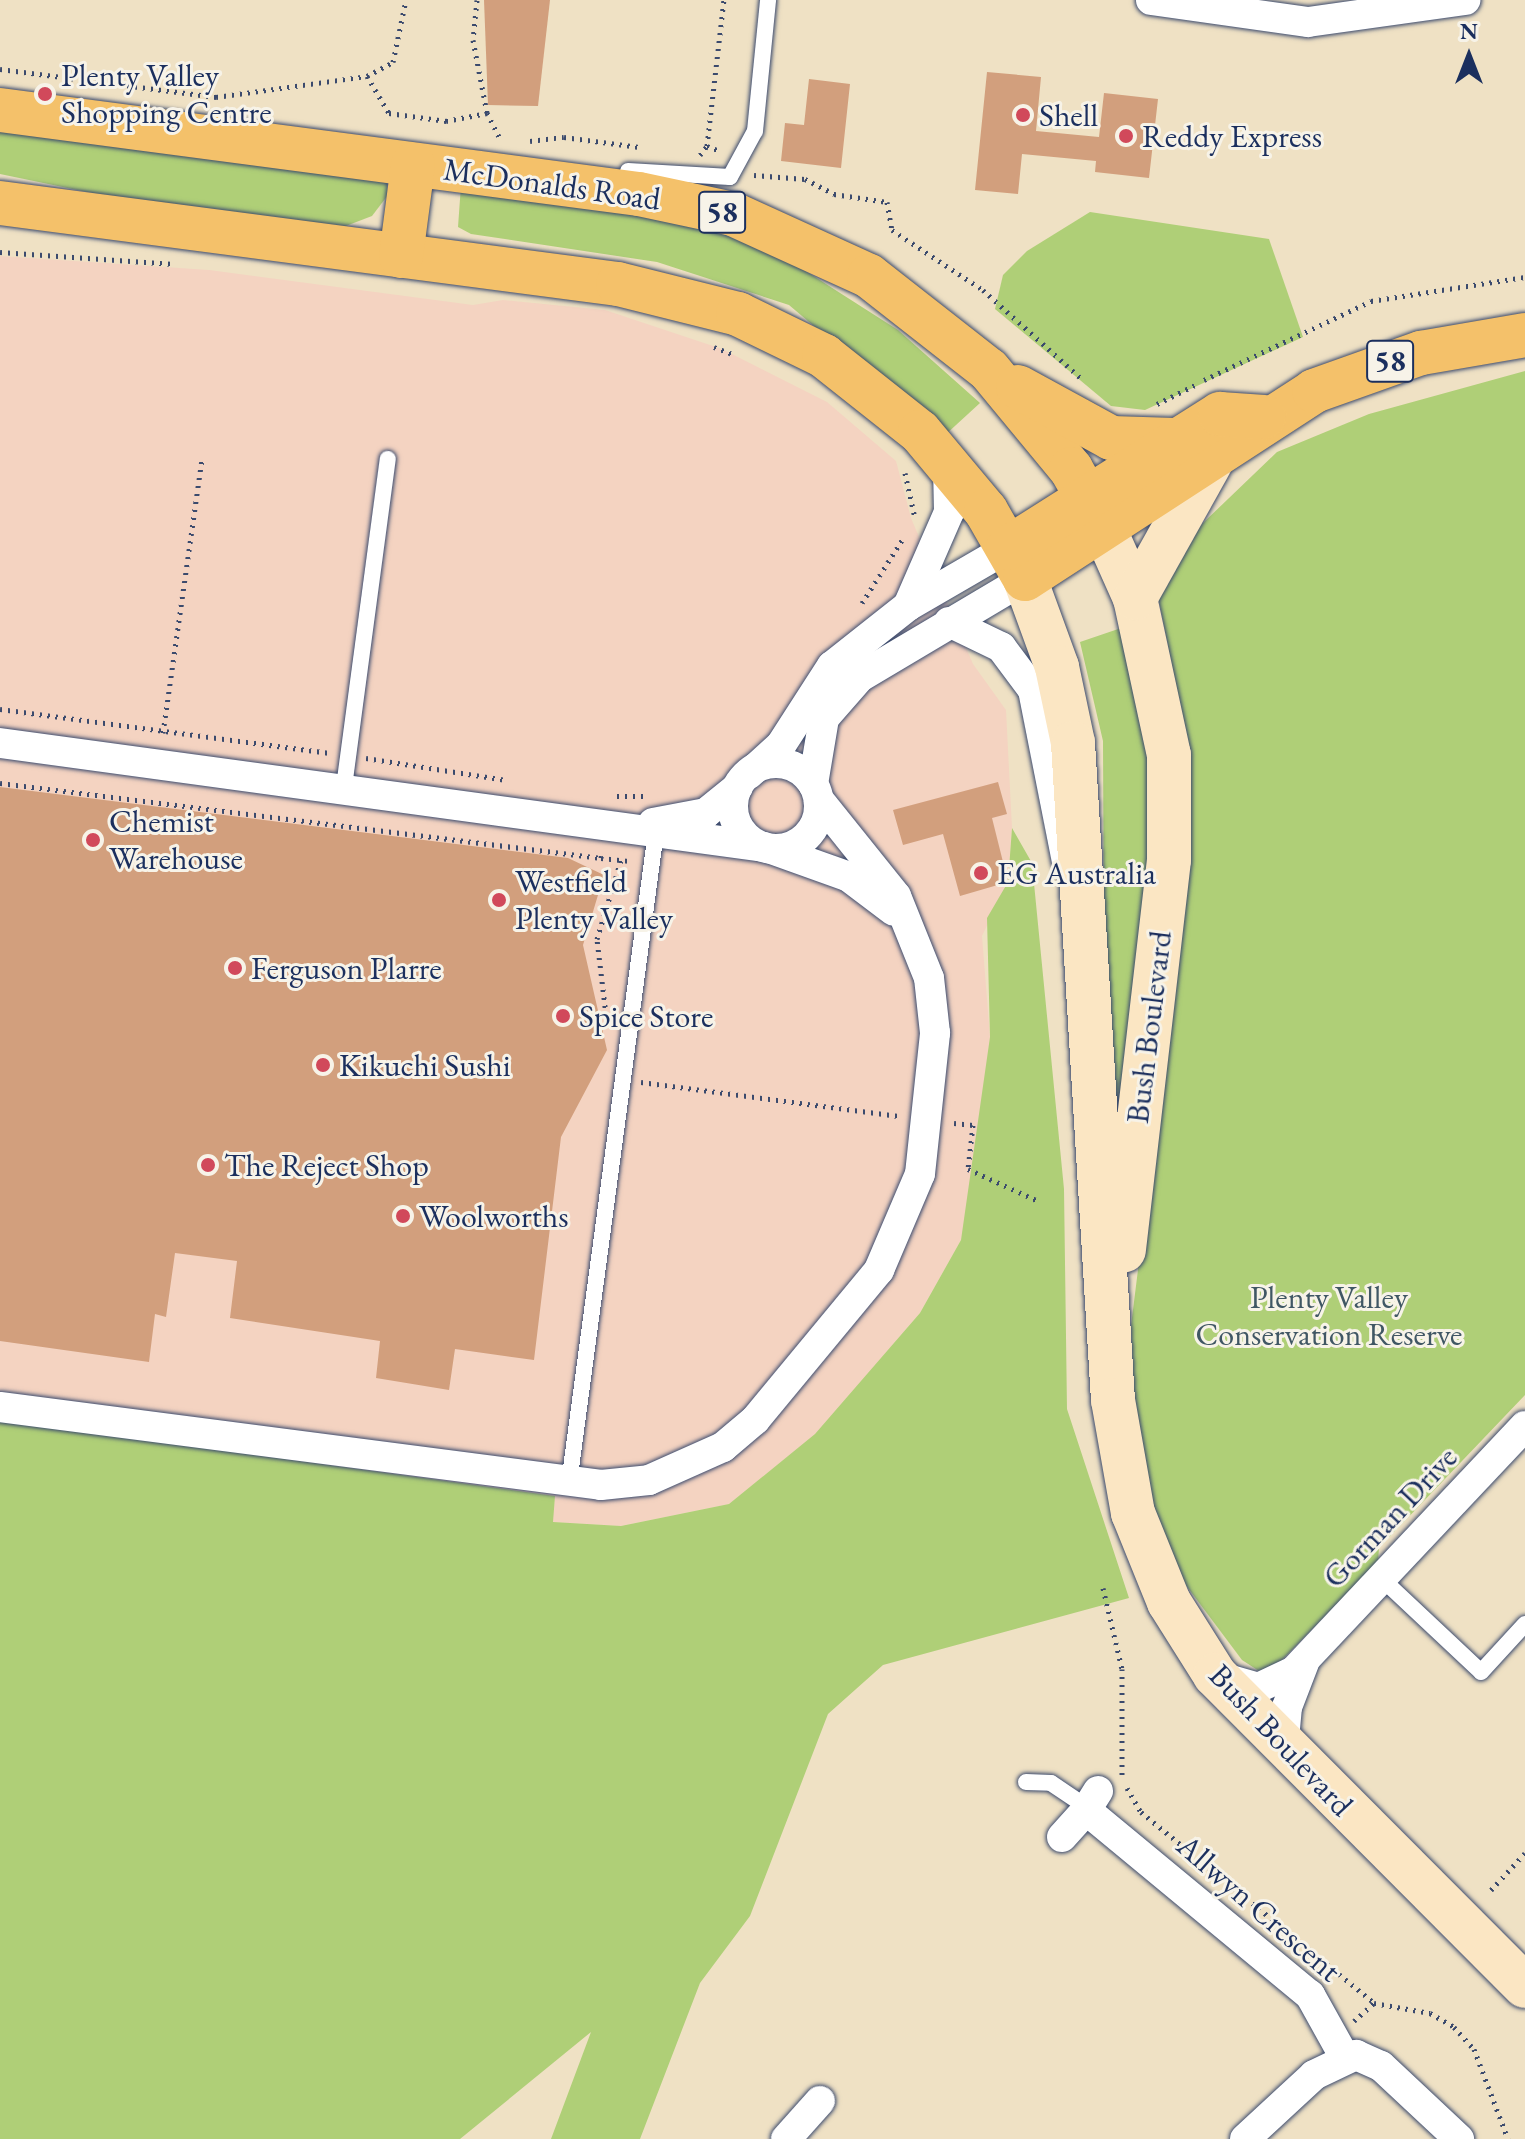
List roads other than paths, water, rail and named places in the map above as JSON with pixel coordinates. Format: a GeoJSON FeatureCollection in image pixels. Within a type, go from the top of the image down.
{"type":"FeatureCollection","features":[{"type":"Feature","properties":{"kind":"main road","name":"McDonalds Road"},"geometry":{"type":"LineString","coordinates":[[0,110],[687,203],[780,232],[869,276],[989,370],[1094,510]]}},
{"type":"Feature","properties":{"kind":"main road"},"geometry":{"type":"LineString","coordinates":[[401,256],[413,165]]}},
{"type":"Feature","properties":{"kind":"main road"},"geometry":{"type":"LineString","coordinates":[[0,203],[657,290],[738,314],[858,380],[947,461],[1017,563]]}},
{"type":"Feature","properties":{"kind":"main road","name":"58"},"geometry":{"type":"LineString","coordinates":[[1094,510],[1210,464],[1241,444],[1264,417],[1383,363],[1525,335]]}},
{"type":"Feature","properties":{"kind":"main road","name":"58"},"geometry":{"type":"LineString","coordinates":[[989,370],[1111,438],[1174,440]]}},
{"type":"Feature","properties":{"kind":"main road","name":"58"},"geometry":{"type":"LineString","coordinates":[[1017,563],[1094,510],[1174,440],[1220,414],[1264,417]]}},
{"type":"Feature","properties":{"kind":"main road"},"geometry":{"type":"LineString","coordinates":[[1135,598],[1210,464]]}},
{"type":"Feature","properties":{"kind":"main road","name":"Bush Boulevard"},"geometry":{"type":"LineString","coordinates":[[1094,510],[1135,598],[1163,708],[1170,819],[1112,1348]]}},
{"type":"Feature","properties":{"kind":"main road","name":"Bush Boulevard"},"geometry":{"type":"LineString","coordinates":[[1017,563],[1057,667],[1073,743],[1112,1348],[1133,1513],[1169,1602],[1215,1675],[1283,1750],[1525,1986]]}},
{"type":"Feature","properties":{"kind":"street"},"geometry":{"type":"LineString","coordinates":[[1151,0],[1308,22],[1408,4],[1465,0]]}},
{"type":"Feature","properties":{"kind":"street"},"geometry":{"type":"LineString","coordinates":[[908,606],[949,512],[947,461]]}},
{"type":"Feature","properties":{"kind":"street"},"geometry":{"type":"LineString","coordinates":[[610,822],[691,819],[744,780],[781,745],[832,666],[908,606],[1017,563]]}},
{"type":"Feature","properties":{"kind":"street"},"geometry":{"type":"LineString","coordinates":[[767,848],[803,839],[815,826],[816,741],[833,705],[875,665],[949,622],[1017,563]]}},
{"type":"Feature","properties":{"kind":"street"},"geometry":{"type":"LineString","coordinates":[[949,622],[1001,647],[1033,690],[1053,814],[1082,918]]}},
{"type":"Feature","properties":{"kind":"street"},"geometry":{"type":"LineString","coordinates":[[0,743],[162,745],[344,787],[610,822],[767,848],[870,889],[918,945]]}},
{"type":"Feature","properties":{"kind":"street"},"geometry":{"type":"LineString","coordinates":[[0,1407],[569,1483],[649,1480],[723,1447],[749,1426],[891,1251],[917,1189],[927,1119],[935,1013],[918,945],[886,880],[816,792],[783,764],[744,780]]}},
{"type":"Feature","properties":{"kind":"street"},"geometry":{"type":"LineString","coordinates":[[744,780],[735,818],[767,848]]}},
{"type":"Feature","properties":{"kind":"street","name":"Gorman Drive"},"geometry":{"type":"LineString","coordinates":[[1308,1658],[1525,1426]]}},
{"type":"Feature","properties":{"kind":"street"},"geometry":{"type":"LineString","coordinates":[[1215,1675],[1234,1686],[1269,1686],[1308,1658]]}},
{"type":"Feature","properties":{"kind":"street"},"geometry":{"type":"LineString","coordinates":[[1283,1750],[1289,1699],[1308,1658]]}},
{"type":"Feature","properties":{"kind":"street"},"geometry":{"type":"LineString","coordinates":[[1062,1837],[1091,1803]]}},
{"type":"Feature","properties":{"kind":"street","name":"Allwyn Crescent"},"geometry":{"type":"LineString","coordinates":[[1091,1803],[1310,1995],[1344,2056]]}},
{"type":"Feature","properties":{"kind":"street"},"geometry":{"type":"LineString","coordinates":[[1245,2139],[1344,2056],[1381,2066],[1459,2139]]}},
{"type":"Feature","properties":{"kind":"street"},"geometry":{"type":"LineString","coordinates":[[786,2139],[820,2101]]}},
{"type":"Feature","properties":{"kind":"lane"},"geometry":{"type":"LineString","coordinates":[[540,181],[610,169],[730,177],[755,131],[768,0]]}},
{"type":"Feature","properties":{"kind":"lane"},"geometry":{"type":"LineString","coordinates":[[344,787],[388,459]]}},
{"type":"Feature","properties":{"kind":"lane"},"geometry":{"type":"LineString","coordinates":[[569,1483],[656,832]]}},
{"type":"Feature","properties":{"kind":"lane"},"geometry":{"type":"LineString","coordinates":[[1381,1578],[1481,1672],[1525,1624]]}},
{"type":"Feature","properties":{"kind":"lane"},"geometry":{"type":"LineString","coordinates":[[1026,1782],[1051,1783],[1091,1803]]}},
{"type":"Feature","properties":{"kind":"place","name":"Plenty Valley Shopping Centre"},"geometry":{"type":"Point","coordinates":[45,94]}},
{"type":"Feature","properties":{"kind":"place","name":"Shell"},"geometry":{"type":"Point","coordinates":[1023,115]}},
{"type":"Feature","properties":{"kind":"place","name":"Reddy Express"},"geometry":{"type":"Point","coordinates":[1126,136]}},
{"type":"Feature","properties":{"kind":"place","name":"Chemist Warehouse"},"geometry":{"type":"Point","coordinates":[93,840]}},
{"type":"Feature","properties":{"kind":"place","name":"EG Australia"},"geometry":{"type":"Point","coordinates":[981,873]}},
{"type":"Feature","properties":{"kind":"place","name":"Westfield Plenty Valley"},"geometry":{"type":"Point","coordinates":[499,900]}},
{"type":"Feature","properties":{"kind":"place","name":"Ferguson Plarre"},"geometry":{"type":"Point","coordinates":[235,968]}},
{"type":"Feature","properties":{"kind":"place","name":"Spice Store"},"geometry":{"type":"Point","coordinates":[563,1016]}},
{"type":"Feature","properties":{"kind":"place","name":"Kikuchi Sushi"},"geometry":{"type":"Point","coordinates":[323,1065]}},
{"type":"Feature","properties":{"kind":"place","name":"The Reject Shop"},"geometry":{"type":"Point","coordinates":[208,1165]}},
{"type":"Feature","properties":{"kind":"place","name":"Woolworths"},"geometry":{"type":"Point","coordinates":[403,1216]}},
{"type":"Feature","properties":{"kind":"park label","name":"Plenty Valley Conservation Reserve"},"geometry":{"type":"Point","coordinates":[1329,1316]}}]}
